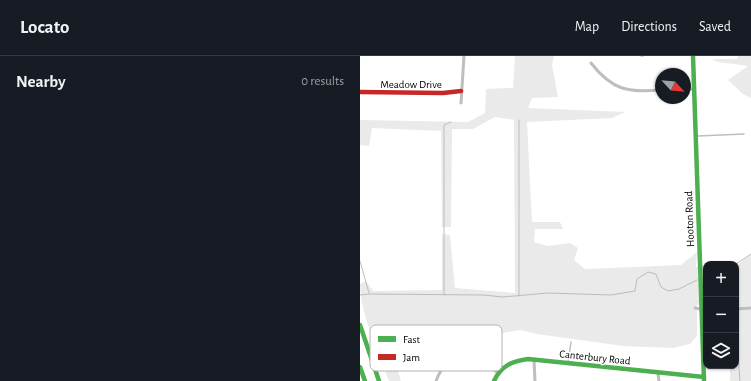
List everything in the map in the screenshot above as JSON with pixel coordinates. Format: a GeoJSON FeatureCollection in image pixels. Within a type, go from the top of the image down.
{"type":"FeatureCollection","features":[{"type":"Feature","properties":{"kind":"main road","name":"Hooton Road"},"geometry":{"type":"LineString","coordinates":[[693,56],[703,297]]}},
{"type":"Feature","properties":{"kind":"main road","name":"Meadow Drive"},"geometry":{"type":"LineString","coordinates":[[360,92],[443,93],[462,91]]}},
{"type":"Feature","properties":{"kind":"main road"},"geometry":{"type":"LineString","coordinates":[[360,325],[370,354]]}},
{"type":"Feature","properties":{"kind":"main road","name":"Hooton Road"},"geometry":{"type":"LineString","coordinates":[[704,333],[704,379]]}},
{"type":"Feature","properties":{"kind":"main road","name":"Canterbury Road"},"geometry":{"type":"LineString","coordinates":[[502,370],[510,363],[523,359],[704,379]]}},
{"type":"Feature","properties":{"kind":"main road"},"geometry":{"type":"LineString","coordinates":[[360,367],[365,381]]}},
{"type":"Feature","properties":{"kind":"main road"},"geometry":{"type":"LineString","coordinates":[[376,371],[379,381]]}},
{"type":"Feature","properties":{"kind":"main road","name":"Canterbury Road"},"geometry":{"type":"LineString","coordinates":[[494,381],[500,371]]}},
{"type":"Feature","properties":{"kind":"street"},"geometry":{"type":"LineString","coordinates":[[461,103],[464,56]]}},
{"type":"Feature","properties":{"kind":"street"},"geometry":{"type":"LineString","coordinates":[[591,63],[602,76],[617,87],[632,91],[655,90]]}},
{"type":"Feature","properties":{"kind":"street"},"geometry":{"type":"LineString","coordinates":[[695,308],[703,310]]}},
{"type":"Feature","properties":{"kind":"street"},"geometry":{"type":"LineString","coordinates":[[739,309],[751,308]]}},
{"type":"Feature","properties":{"kind":"street"},"geometry":{"type":"LineString","coordinates":[[534,360],[535,381]]}},
{"type":"Feature","properties":{"kind":"street"},"geometry":{"type":"LineString","coordinates":[[436,381],[443,371]]}},
{"type":"Feature","properties":{"kind":"street"},"geometry":{"type":"LineString","coordinates":[[658,374],[659,381]]}},
{"type":"Feature","properties":{"kind":"lane"},"geometry":{"type":"LineString","coordinates":[[696,137],[744,134]]}},
{"type":"Feature","properties":{"kind":"lane"},"geometry":{"type":"LineString","coordinates":[[568,364],[570,342]]}},
{"type":"Feature","properties":{"kind":"shaded area"},"geometry":{"type":"Polygon","coordinates":[[[515,56],[554,56],[552,65],[558,97],[532,98],[528,108],[625,112],[612,118],[527,122],[532,222],[560,222],[563,229],[535,229],[534,242],[548,246],[570,243],[578,248],[574,260],[585,269],[681,265],[697,252],[696,267],[703,267],[703,304],[697,305],[697,336],[690,344],[673,348],[623,346],[537,334],[520,330],[502,333],[502,325],[370,325],[370,330],[363,307],[360,284],[366,281],[373,291],[442,290],[442,234],[450,235],[455,288],[515,293],[514,120],[495,117],[473,129],[452,129],[451,227],[442,227],[441,131],[372,128],[369,146],[360,145],[360,120],[468,122],[485,113],[486,89],[513,88],[515,56]]]}},
{"type":"Feature","properties":{"kind":"shaded area"},"geometry":{"type":"Polygon","coordinates":[[[738,56],[751,56],[751,98],[743,94],[728,80],[748,66],[718,62],[712,59],[737,59],[738,56]]]}},
{"type":"Feature","properties":{"kind":"shaded area"},"geometry":{"type":"Polygon","coordinates":[[[751,254],[751,381],[730,381],[730,369],[739,369],[739,264],[751,254]]]}},
{"type":"Feature","properties":{"kind":"shaded area"},"geometry":{"type":"Polygon","coordinates":[[[385,371],[398,371],[401,381],[389,381],[385,371]]]}},
{"type":"Feature","properties":{"kind":"waterway"},"geometry":{"type":"LineString","coordinates":[[519,120],[519,296]]}},
{"type":"Feature","properties":{"kind":"waterway"},"geometry":{"type":"LineString","coordinates":[[444,295],[444,125],[451,122]]}},
{"type":"Feature","properties":{"kind":"waterway"},"geometry":{"type":"LineString","coordinates":[[739,262],[751,254]]}},
{"type":"Feature","properties":{"kind":"waterway"},"geometry":{"type":"LineString","coordinates":[[360,261],[369,293]]}},
{"type":"Feature","properties":{"kind":"waterway"},"geometry":{"type":"LineString","coordinates":[[360,295],[483,295],[503,297],[548,293],[611,295],[635,291],[637,279],[648,272],[656,274],[661,287],[668,291],[679,289],[697,280]]}},
{"type":"Feature","properties":{"kind":"waterway"},"geometry":{"type":"LineString","coordinates":[[739,369],[740,381]]}},
{"type":"Feature","properties":{"kind":"traffic: fast"},"geometry":{"type":"LineString","coordinates":[[693,56],[704,381]]}},
{"type":"Feature","properties":{"kind":"traffic: fast"},"geometry":{"type":"LineString","coordinates":[[360,325],[370,354]]}},
{"type":"Feature","properties":{"kind":"traffic: fast"},"geometry":{"type":"LineString","coordinates":[[502,370],[512,363],[528,359],[704,377]]}},
{"type":"Feature","properties":{"kind":"traffic: fast"},"geometry":{"type":"LineString","coordinates":[[360,367],[365,381]]}},
{"type":"Feature","properties":{"kind":"traffic: fast"},"geometry":{"type":"LineString","coordinates":[[376,371],[379,381]]}},
{"type":"Feature","properties":{"kind":"traffic: fast"},"geometry":{"type":"LineString","coordinates":[[494,381],[501,371]]}},
{"type":"Feature","properties":{"kind":"traffic: jam"},"geometry":{"type":"LineString","coordinates":[[360,92],[443,93],[461,91]]}}]}
